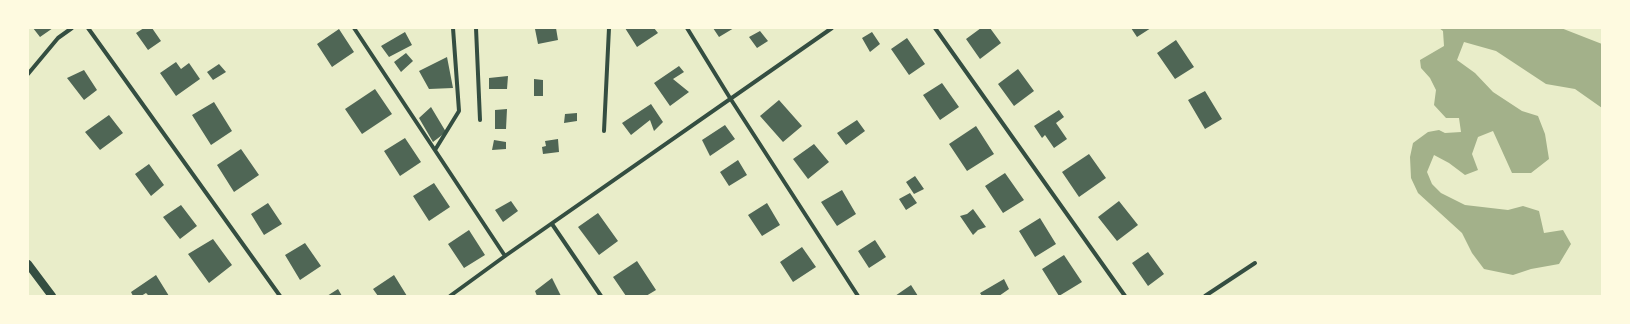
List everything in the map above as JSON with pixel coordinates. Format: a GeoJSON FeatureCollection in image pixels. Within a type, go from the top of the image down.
{"type":"FeatureCollection","features":[{"type":"Feature","properties":{"kind":"main road"},"geometry":{"type":"LineString","coordinates":[[28,264],[52,296]]}},
{"type":"Feature","properties":{"kind":"street"},"geometry":{"type":"LineString","coordinates":[[28,74],[58,38],[72,28]]}},
{"type":"Feature","properties":{"kind":"street"},"geometry":{"type":"LineString","coordinates":[[88,28],[280,296]]}},
{"type":"Feature","properties":{"kind":"street"},"geometry":{"type":"LineString","coordinates":[[354,28],[505,256]]}},
{"type":"Feature","properties":{"kind":"street"},"geometry":{"type":"LineString","coordinates":[[435,150],[459,111],[454,28]]}},
{"type":"Feature","properties":{"kind":"street"},"geometry":{"type":"LineString","coordinates":[[476,28],[480,120]]}},
{"type":"Feature","properties":{"kind":"street"},"geometry":{"type":"LineString","coordinates":[[604,131],[609,28]]}},
{"type":"Feature","properties":{"kind":"street"},"geometry":{"type":"LineString","coordinates":[[687,28],[730,98],[858,296]]}},
{"type":"Feature","properties":{"kind":"street"},"geometry":{"type":"LineString","coordinates":[[450,296],[730,98],[832,28]]}},
{"type":"Feature","properties":{"kind":"street"},"geometry":{"type":"LineString","coordinates":[[935,28],[1125,296]]}},
{"type":"Feature","properties":{"kind":"street"},"geometry":{"type":"LineString","coordinates":[[552,224],[601,296]]}},
{"type":"Feature","properties":{"kind":"street"},"geometry":{"type":"LineString","coordinates":[[1205,296],[1254,263]]}},
{"type":"Feature","properties":{"kind":"shaded area"},"geometry":{"type":"Polygon","coordinates":[[[1439,28],[1561,28],[1602,44],[1602,108],[1575,89],[1546,84],[1496,51],[1464,42],[1457,60],[1475,73],[1493,92],[1522,111],[1538,116],[1545,134],[1549,159],[1531,173],[1512,173],[1493,131],[1478,137],[1472,154],[1478,170],[1465,175],[1449,163],[1434,155],[1427,172],[1432,184],[1441,193],[1465,205],[1508,210],[1523,206],[1539,211],[1544,233],[1563,230],[1571,244],[1559,264],[1531,269],[1513,275],[1484,269],[1472,253],[1462,233],[1418,193],[1411,178],[1410,157],[1413,143],[1428,132],[1439,130],[1445,133],[1461,132],[1459,118],[1446,118],[1434,105],[1436,90],[1430,78],[1421,68],[1420,60],[1444,46],[1443,31],[1439,28]]]}},
{"type":"Feature","properties":{"kind":"building"},"geometry":{"type":"Polygon","coordinates":[[[33,28],[53,28],[40,37],[33,28]]]}},
{"type":"Feature","properties":{"kind":"building"},"geometry":{"type":"Polygon","coordinates":[[[144,28],[152,28],[161,41],[148,50],[136,33],[144,28]]]}},
{"type":"Feature","properties":{"kind":"building"},"geometry":{"type":"Polygon","coordinates":[[[556,28],[558,40],[538,44],[535,29],[556,28]]]}},
{"type":"Feature","properties":{"kind":"building"},"geometry":{"type":"Polygon","coordinates":[[[625,28],[654,28],[658,33],[637,47],[625,28]]]}},
{"type":"Feature","properties":{"kind":"building"},"geometry":{"type":"Polygon","coordinates":[[[713,28],[734,28],[719,37],[713,28]]]}},
{"type":"Feature","properties":{"kind":"building"},"geometry":{"type":"Polygon","coordinates":[[[981,28],[990,28],[1001,43],[980,59],[966,39],[981,28]]]}},
{"type":"Feature","properties":{"kind":"building"},"geometry":{"type":"Polygon","coordinates":[[[1131,28],[1151,28],[1137,37],[1131,28]]]}},
{"type":"Feature","properties":{"kind":"building"},"geometry":{"type":"Polygon","coordinates":[[[339,29],[354,52],[332,67],[317,44],[339,29]]]}},
{"type":"Feature","properties":{"kind":"building"},"geometry":{"type":"Polygon","coordinates":[[[760,31],[768,41],[757,48],[749,37],[760,31]]]}},
{"type":"Feature","properties":{"kind":"building"},"geometry":{"type":"Polygon","coordinates":[[[405,32],[412,45],[389,57],[381,46],[405,32]]]}},
{"type":"Feature","properties":{"kind":"building"},"geometry":{"type":"Polygon","coordinates":[[[872,32],[880,44],[870,52],[862,38],[872,32]]]}},
{"type":"Feature","properties":{"kind":"building"},"geometry":{"type":"Polygon","coordinates":[[[907,38],[925,64],[909,75],[891,49],[907,38]]]}},
{"type":"Feature","properties":{"kind":"building"},"geometry":{"type":"Polygon","coordinates":[[[1176,40],[1194,67],[1175,79],[1157,53],[1176,40]]]}},
{"type":"Feature","properties":{"kind":"building"},"geometry":{"type":"Polygon","coordinates":[[[406,53],[413,61],[401,72],[394,62],[406,53]]]}},
{"type":"Feature","properties":{"kind":"building"},"geometry":{"type":"Polygon","coordinates":[[[447,57],[453,88],[429,89],[419,71],[447,57]]]}},
{"type":"Feature","properties":{"kind":"building"},"geometry":{"type":"Polygon","coordinates":[[[176,62],[181,69],[189,63],[200,79],[176,96],[160,73],[176,62]]]}},
{"type":"Feature","properties":{"kind":"building"},"geometry":{"type":"Polygon","coordinates":[[[219,64],[226,72],[213,80],[207,72],[219,64]]]}},
{"type":"Feature","properties":{"kind":"building"},"geometry":{"type":"Polygon","coordinates":[[[679,66],[684,72],[673,79],[689,92],[670,106],[654,83],[679,66]]]}},
{"type":"Feature","properties":{"kind":"building"},"geometry":{"type":"Polygon","coordinates":[[[1018,69],[1034,91],[1014,106],[998,84],[1018,69]]]}},
{"type":"Feature","properties":{"kind":"building"},"geometry":{"type":"Polygon","coordinates":[[[84,70],[97,90],[84,100],[67,78],[84,70]]]}},
{"type":"Feature","properties":{"kind":"building"},"geometry":{"type":"Polygon","coordinates":[[[508,76],[507,89],[489,89],[489,78],[508,76]]]}},
{"type":"Feature","properties":{"kind":"building"},"geometry":{"type":"Polygon","coordinates":[[[534,79],[543,80],[543,96],[534,96],[534,79]]]}},
{"type":"Feature","properties":{"kind":"building"},"geometry":{"type":"Polygon","coordinates":[[[942,83],[959,107],[940,120],[923,95],[942,83]]]}},
{"type":"Feature","properties":{"kind":"building"},"geometry":{"type":"Polygon","coordinates":[[[375,89],[392,114],[362,134],[345,109],[375,89]]]}},
{"type":"Feature","properties":{"kind":"building"},"geometry":{"type":"Polygon","coordinates":[[[1205,91],[1222,119],[1205,129],[1188,100],[1205,91]]]}},
{"type":"Feature","properties":{"kind":"building"},"geometry":{"type":"Polygon","coordinates":[[[779,100],[802,126],[783,142],[760,116],[779,100]]]}},
{"type":"Feature","properties":{"kind":"building"},"geometry":{"type":"Polygon","coordinates":[[[214,102],[232,131],[211,145],[192,115],[214,102]]]}},
{"type":"Feature","properties":{"kind":"building"},"geometry":{"type":"Polygon","coordinates":[[[651,104],[663,122],[654,131],[650,120],[631,135],[622,123],[651,104]]]}},
{"type":"Feature","properties":{"kind":"building"},"geometry":{"type":"Polygon","coordinates":[[[431,107],[446,132],[433,142],[419,118],[431,107]]]}},
{"type":"Feature","properties":{"kind":"building"},"geometry":{"type":"Polygon","coordinates":[[[507,109],[506,129],[495,129],[495,110],[507,109]]]}},
{"type":"Feature","properties":{"kind":"building"},"geometry":{"type":"Polygon","coordinates":[[[1059,110],[1064,117],[1056,123],[1067,139],[1054,148],[1045,135],[1042,138],[1034,126],[1059,110]]]}},
{"type":"Feature","properties":{"kind":"building"},"geometry":{"type":"Polygon","coordinates":[[[577,113],[577,121],[564,123],[565,114],[577,113]]]}},
{"type":"Feature","properties":{"kind":"building"},"geometry":{"type":"Polygon","coordinates":[[[109,115],[123,133],[100,150],[85,132],[109,115]]]}},
{"type":"Feature","properties":{"kind":"building"},"geometry":{"type":"Polygon","coordinates":[[[857,120],[865,131],[846,145],[837,133],[857,120]]]}},
{"type":"Feature","properties":{"kind":"building"},"geometry":{"type":"Polygon","coordinates":[[[725,125],[735,139],[710,156],[702,140],[725,125]]]}},
{"type":"Feature","properties":{"kind":"building"},"geometry":{"type":"Polygon","coordinates":[[[976,126],[994,154],[967,171],[949,144],[976,126]]]}},
{"type":"Feature","properties":{"kind":"building"},"geometry":{"type":"Polygon","coordinates":[[[405,138],[421,162],[400,176],[384,151],[405,138]]]}},
{"type":"Feature","properties":{"kind":"building"},"geometry":{"type":"Polygon","coordinates":[[[558,139],[559,152],[543,154],[542,147],[546,146],[545,141],[558,139]]]}},
{"type":"Feature","properties":{"kind":"building"},"geometry":{"type":"Polygon","coordinates":[[[494,140],[506,142],[506,149],[492,150],[494,140]]]}},
{"type":"Feature","properties":{"kind":"building"},"geometry":{"type":"Polygon","coordinates":[[[814,144],[829,162],[808,179],[793,159],[814,144]]]}},
{"type":"Feature","properties":{"kind":"building"},"geometry":{"type":"Polygon","coordinates":[[[241,149],[259,175],[234,192],[217,165],[241,149]]]}},
{"type":"Feature","properties":{"kind":"building"},"geometry":{"type":"Polygon","coordinates":[[[1089,154],[1106,178],[1079,197],[1062,172],[1089,154]]]}},
{"type":"Feature","properties":{"kind":"building"},"geometry":{"type":"Polygon","coordinates":[[[738,160],[747,175],[729,186],[720,172],[738,160]]]}},
{"type":"Feature","properties":{"kind":"building"},"geometry":{"type":"Polygon","coordinates":[[[149,164],[164,185],[151,196],[135,174],[149,164]]]}},
{"type":"Feature","properties":{"kind":"building"},"geometry":{"type":"Polygon","coordinates":[[[1005,173],[1024,200],[1003,213],[985,186],[1005,173]]]}},
{"type":"Feature","properties":{"kind":"building"},"geometry":{"type":"Polygon","coordinates":[[[915,176],[924,189],[914,194],[906,182],[915,176]]]}},
{"type":"Feature","properties":{"kind":"building"},"geometry":{"type":"Polygon","coordinates":[[[434,183],[450,207],[429,221],[413,196],[434,183]]]}},
{"type":"Feature","properties":{"kind":"building"},"geometry":{"type":"Polygon","coordinates":[[[842,190],[856,214],[837,226],[821,202],[842,190]]]}},
{"type":"Feature","properties":{"kind":"building"},"geometry":{"type":"Polygon","coordinates":[[[910,193],[917,203],[906,210],[899,199],[910,193]]]}},
{"type":"Feature","properties":{"kind":"building"},"geometry":{"type":"Polygon","coordinates":[[[511,201],[518,211],[503,222],[495,210],[511,201]]]}},
{"type":"Feature","properties":{"kind":"building"},"geometry":{"type":"Polygon","coordinates":[[[1119,201],[1138,225],[1117,241],[1098,217],[1119,201]]]}},
{"type":"Feature","properties":{"kind":"building"},"geometry":{"type":"Polygon","coordinates":[[[268,203],[282,224],[264,235],[251,214],[268,203]]]}},
{"type":"Feature","properties":{"kind":"building"},"geometry":{"type":"Polygon","coordinates":[[[767,203],[780,225],[762,236],[748,215],[767,203]]]}},
{"type":"Feature","properties":{"kind":"building"},"geometry":{"type":"Polygon","coordinates":[[[181,205],[197,226],[180,239],[163,217],[181,205]]]}},
{"type":"Feature","properties":{"kind":"building"},"geometry":{"type":"Polygon","coordinates":[[[973,209],[986,227],[978,230],[973,235],[960,216],[967,214],[973,209]]]}},
{"type":"Feature","properties":{"kind":"building"},"geometry":{"type":"Polygon","coordinates":[[[598,213],[618,241],[599,255],[578,227],[598,213]]]}},
{"type":"Feature","properties":{"kind":"building"},"geometry":{"type":"Polygon","coordinates":[[[1040,218],[1056,244],[1035,257],[1019,231],[1040,218]]]}},
{"type":"Feature","properties":{"kind":"building"},"geometry":{"type":"Polygon","coordinates":[[[469,230],[485,255],[464,268],[448,244],[469,230]]]}},
{"type":"Feature","properties":{"kind":"building"},"geometry":{"type":"Polygon","coordinates":[[[213,239],[232,265],[209,283],[188,254],[213,239]]]}},
{"type":"Feature","properties":{"kind":"building"},"geometry":{"type":"Polygon","coordinates":[[[875,240],[886,257],[869,268],[858,251],[875,240]]]}},
{"type":"Feature","properties":{"kind":"building"},"geometry":{"type":"Polygon","coordinates":[[[305,243],[321,266],[300,280],[285,255],[305,243]]]}},
{"type":"Feature","properties":{"kind":"building"},"geometry":{"type":"Polygon","coordinates":[[[802,247],[816,267],[793,282],[780,262],[802,247]]]}},
{"type":"Feature","properties":{"kind":"building"},"geometry":{"type":"Polygon","coordinates":[[[1148,252],[1164,274],[1148,286],[1132,263],[1148,252]]]}},
{"type":"Feature","properties":{"kind":"building"},"geometry":{"type":"Polygon","coordinates":[[[1064,255],[1082,282],[1059,296],[1042,269],[1064,255]]]}},
{"type":"Feature","properties":{"kind":"building"},"geometry":{"type":"Polygon","coordinates":[[[637,261],[656,290],[646,296],[626,296],[613,277],[637,261]]]}},
{"type":"Feature","properties":{"kind":"building"},"geometry":{"type":"Polygon","coordinates":[[[156,275],[169,296],[149,296],[146,293],[141,296],[133,296],[131,292],[156,275]]]}},
{"type":"Feature","properties":{"kind":"building"},"geometry":{"type":"Polygon","coordinates":[[[394,275],[407,296],[378,296],[373,289],[394,275]]]}},
{"type":"Feature","properties":{"kind":"building"},"geometry":{"type":"Polygon","coordinates":[[[552,278],[561,296],[537,296],[535,291],[552,278]]]}},
{"type":"Feature","properties":{"kind":"building"},"geometry":{"type":"Polygon","coordinates":[[[1004,279],[1009,289],[999,296],[982,296],[980,293],[1004,279]]]}},
{"type":"Feature","properties":{"kind":"building"},"geometry":{"type":"Polygon","coordinates":[[[911,285],[918,296],[895,296],[911,285]]]}},
{"type":"Feature","properties":{"kind":"building"},"geometry":{"type":"Polygon","coordinates":[[[338,289],[342,296],[327,296],[338,289]]]}}]}
